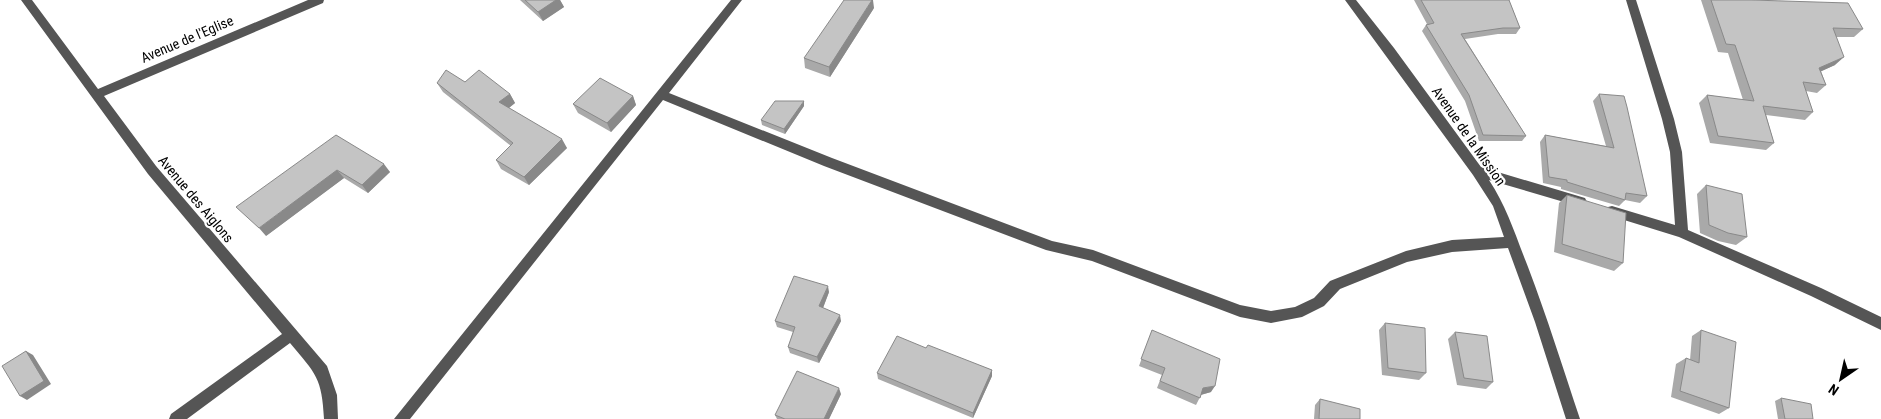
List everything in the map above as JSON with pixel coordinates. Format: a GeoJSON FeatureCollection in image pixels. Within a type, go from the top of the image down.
{"type":"FeatureCollection","features":[{"type":"Feature","properties":{"kind":"street","name":"Avenue des Aiglons"},"geometry":{"type":"LineString","coordinates":[[26,0],[152,170],[322,371],[330,395],[331,419]]}},
{"type":"Feature","properties":{"kind":"street","name":"Avenue de l'Eglise"},"geometry":{"type":"LineString","coordinates":[[95,95],[319,0]]}},
{"type":"Feature","properties":{"kind":"street"},"geometry":{"type":"LineString","coordinates":[[401,419],[737,0]]}},
{"type":"Feature","properties":{"kind":"street","name":"Avenue de la Mission"},"geometry":{"type":"LineString","coordinates":[[1350,0],[1390,51],[1477,170],[1498,204],[1542,322],[1573,419]]}},
{"type":"Feature","properties":{"kind":"street"},"geometry":{"type":"LineString","coordinates":[[1631,0],[1668,119],[1676,152],[1682,233]]}},
{"type":"Feature","properties":{"kind":"street"},"geometry":{"type":"LineString","coordinates":[[662,95],[828,162],[1052,246],[1093,256],[1240,311],[1271,317],[1297,313],[1319,302],[1335,285],[1406,257],[1452,246],[1513,242]]}},
{"type":"Feature","properties":{"kind":"street"},"geometry":{"type":"LineString","coordinates":[[1477,170],[1682,233],[1816,292],[1881,324]]}},
{"type":"Feature","properties":{"kind":"street"},"geometry":{"type":"LineString","coordinates":[[176,419],[292,334]]}},
{"type":"Feature","properties":{"kind":"building"},"geometry":{"type":"Polygon","coordinates":[[[525,0],[556,0],[538,12],[525,0]]]}},
{"type":"Feature","properties":{"kind":"building"},"geometry":{"type":"Polygon","coordinates":[[[844,0],[872,0],[829,67],[804,58],[844,0]]]}},
{"type":"Feature","properties":{"kind":"building"},"geometry":{"type":"Polygon","coordinates":[[[1421,0],[1509,0],[1520,28],[1503,28],[1461,34],[1526,136],[1483,135],[1469,95],[1426,25],[1434,23],[1421,0]]]}},
{"type":"Feature","properties":{"kind":"building"},"geometry":{"type":"Polygon","coordinates":[[[1711,0],[1848,3],[1863,29],[1833,28],[1844,57],[1819,68],[1826,85],[1803,82],[1813,112],[1763,106],[1774,143],[1718,136],[1707,95],[1754,101],[1735,45],[1726,44],[1711,0]]]}},
{"type":"Feature","properties":{"kind":"building"},"geometry":{"type":"Polygon","coordinates":[[[446,70],[465,82],[479,70],[510,94],[499,102],[562,139],[524,177],[496,160],[513,143],[437,83],[446,70]]]}},
{"type":"Feature","properties":{"kind":"building"},"geometry":{"type":"Polygon","coordinates":[[[600,78],[633,96],[607,123],[573,104],[600,78]]]}},
{"type":"Feature","properties":{"kind":"building"},"geometry":{"type":"Polygon","coordinates":[[[1599,94],[1624,96],[1647,196],[1626,193],[1625,200],[1567,182],[1567,180],[1549,177],[1545,135],[1614,148],[1599,94]]]}},
{"type":"Feature","properties":{"kind":"building"},"geometry":{"type":"Polygon","coordinates":[[[775,101],[804,101],[784,129],[761,120],[775,101]]]}},
{"type":"Feature","properties":{"kind":"building"},"geometry":{"type":"Polygon","coordinates":[[[336,135],[384,164],[362,185],[337,170],[259,228],[236,207],[336,135]]]}},
{"type":"Feature","properties":{"kind":"building"},"geometry":{"type":"Polygon","coordinates":[[[1706,185],[1742,194],[1747,237],[1728,233],[1709,225],[1706,185]]]}},
{"type":"Feature","properties":{"kind":"building"},"geometry":{"type":"Polygon","coordinates":[[[1567,195],[1626,213],[1623,263],[1562,244],[1567,195]]]}},
{"type":"Feature","properties":{"kind":"building"},"geometry":{"type":"Polygon","coordinates":[[[794,276],[828,286],[819,306],[840,315],[817,357],[788,347],[795,327],[775,321],[794,276]]]}},
{"type":"Feature","properties":{"kind":"building"},"geometry":{"type":"Polygon","coordinates":[[[1385,323],[1425,328],[1426,373],[1388,368],[1385,323]]]}},
{"type":"Feature","properties":{"kind":"building"},"geometry":{"type":"Polygon","coordinates":[[[1152,330],[1220,359],[1215,386],[1203,388],[1200,398],[1160,381],[1165,368],[1141,359],[1152,330]]]}},
{"type":"Feature","properties":{"kind":"building"},"geometry":{"type":"Polygon","coordinates":[[[1701,330],[1736,342],[1729,408],[1680,391],[1686,358],[1699,363],[1701,330]]]}},
{"type":"Feature","properties":{"kind":"building"},"geometry":{"type":"Polygon","coordinates":[[[1455,332],[1487,336],[1493,382],[1464,378],[1455,332]]]}},
{"type":"Feature","properties":{"kind":"building"},"geometry":{"type":"Polygon","coordinates":[[[897,336],[926,348],[928,345],[992,370],[973,413],[877,373],[897,336]]]}},
{"type":"Feature","properties":{"kind":"building"},"geometry":{"type":"Polygon","coordinates":[[[26,351],[44,381],[20,396],[2,366],[26,351]]]}},
{"type":"Feature","properties":{"kind":"building"},"geometry":{"type":"Polygon","coordinates":[[[797,371],[839,388],[824,419],[785,419],[775,415],[797,371]]]}},
{"type":"Feature","properties":{"kind":"building"},"geometry":{"type":"Polygon","coordinates":[[[1781,398],[1811,404],[1813,419],[1785,419],[1781,398]]]}},
{"type":"Feature","properties":{"kind":"building"},"geometry":{"type":"Polygon","coordinates":[[[1320,399],[1360,409],[1360,419],[1319,419],[1320,399]]]}}]}
